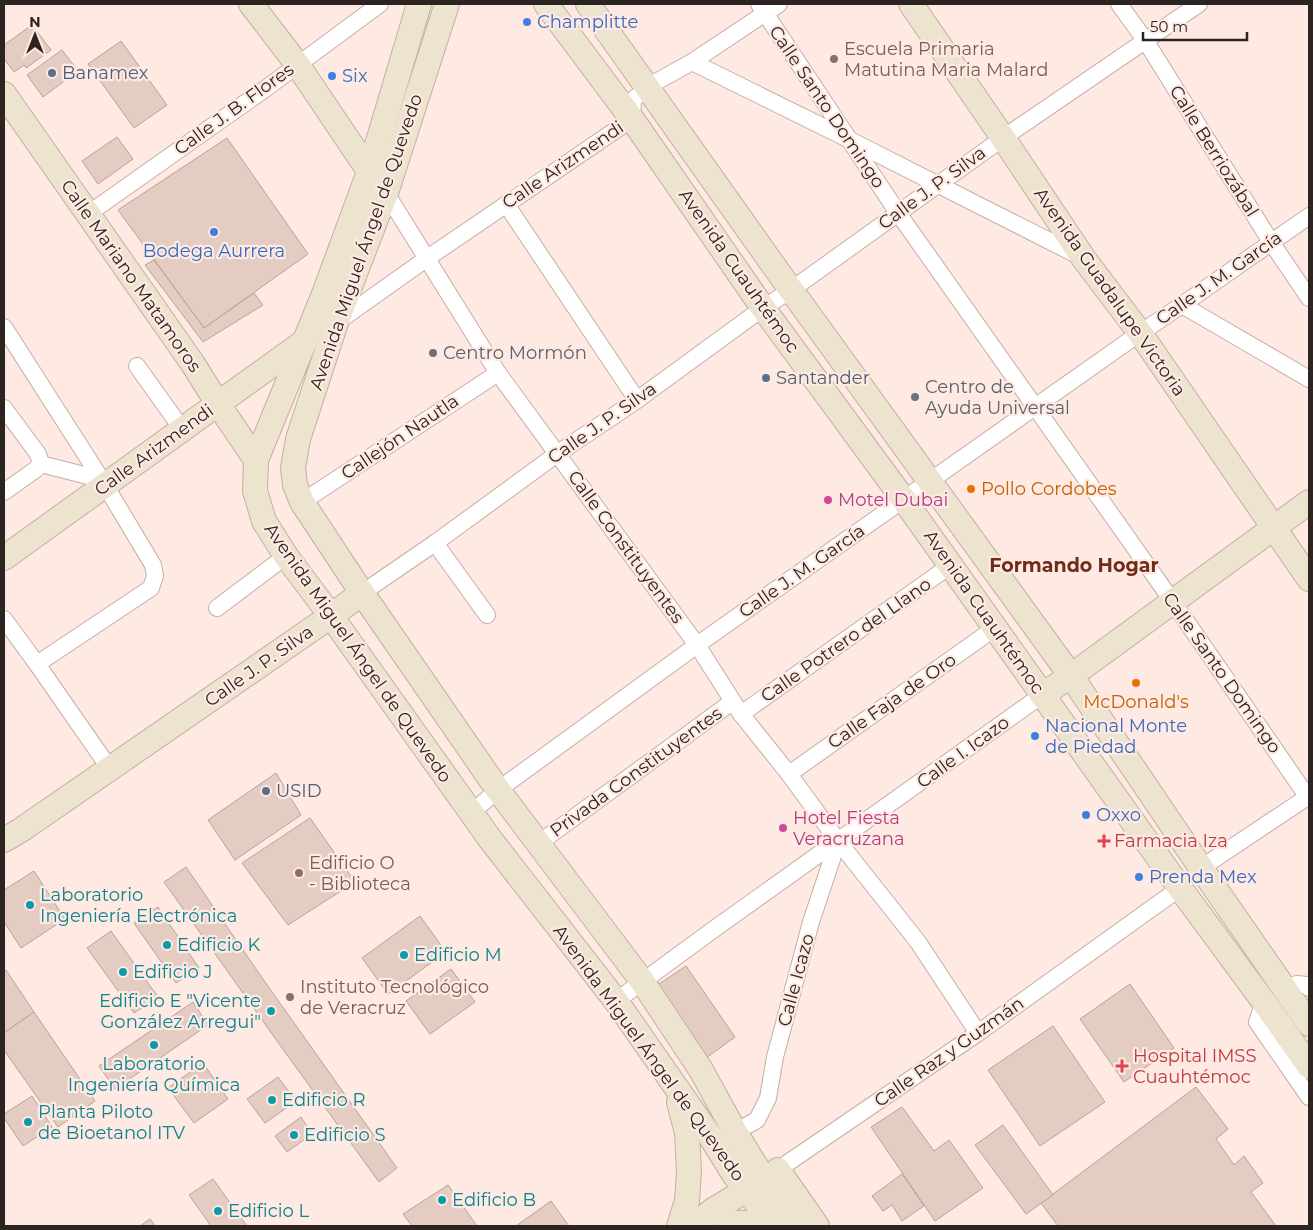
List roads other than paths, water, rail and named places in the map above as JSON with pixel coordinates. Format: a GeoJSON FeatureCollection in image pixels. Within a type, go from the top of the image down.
{"type":"FeatureCollection","features":[{"type":"Feature","properties":{"kind":"main road","name":"Calle Constituyentes"},"geometry":{"type":"LineString","coordinates":[[251,4],[297,64],[369,172],[386,193]]}},
{"type":"Feature","properties":{"kind":"main road","name":"Avenida Miguel Ángel de Quevedo"},"geometry":{"type":"LineString","coordinates":[[419,4],[369,172],[305,341],[256,460],[255,492],[264,521],[286,556],[471,813],[616,1001],[690,1110],[710,1136],[796,1226]]}},
{"type":"Feature","properties":{"kind":"main road","name":"Avenida Miguel Ángel de Quevedo"},"geometry":{"type":"LineString","coordinates":[[447,4],[386,193],[336,323],[298,439],[293,468],[294,485],[302,502],[362,593],[498,790],[642,981],[700,1070],[749,1155],[752,1182]]}},
{"type":"Feature","properties":{"kind":"main road","name":"Avenida Cuauhtémoc"},"geometry":{"type":"LineString","coordinates":[[546,4],[632,119],[763,308],[951,565],[1042,695],[1309,1066]]}},
{"type":"Feature","properties":{"kind":"main road","name":"Avenida Cuauhtémoc"},"geometry":{"type":"LineString","coordinates":[[588,4],[791,290],[1071,676],[1309,1024]]}},
{"type":"Feature","properties":{"kind":"main road","name":"Avenida Guadalupe Victoria"},"geometry":{"type":"LineString","coordinates":[[911,4],[1084,259],[1140,333],[1309,579]]}},
{"type":"Feature","properties":{"kind":"main road","name":"Calle Mariano Matamoros"},"geometry":{"type":"LineString","coordinates":[[4,94],[193,364],[256,460]]}},
{"type":"Feature","properties":{"kind":"main road","name":"Calle Arizmendi"},"geometry":{"type":"LineString","coordinates":[[4,558],[305,341]]}},
{"type":"Feature","properties":{"kind":"main road","name":"Calle I. Icazo"},"geometry":{"type":"LineString","coordinates":[[1042,695],[1071,676],[1309,502]]}},
{"type":"Feature","properties":{"kind":"main road","name":"Calle J. P. Silva"},"geometry":{"type":"LineString","coordinates":[[10,829],[110,769],[362,593]]}},
{"type":"Feature","properties":{"kind":"main road"},"geometry":{"type":"LineString","coordinates":[[676,1088],[687,1133],[689,1171],[687,1201],[696,1221],[744,1223],[764,1226],[752,1182]]}},
{"type":"Feature","properties":{"kind":"main road"},"geometry":{"type":"LineString","coordinates":[[690,1110],[718,1130],[736,1132]]}},
{"type":"Feature","properties":{"kind":"main road"},"geometry":{"type":"LineString","coordinates":[[752,1182],[817,1226]]}},
{"type":"Feature","properties":{"kind":"main road","name":"Calle Raz y Guzmán"},"geometry":{"type":"LineString","coordinates":[[696,1221],[752,1182]]}},
{"type":"Feature","properties":{"kind":"street","name":"Calle J. B. Flores"},"geometry":{"type":"LineString","coordinates":[[88,214],[380,4]]}},
{"type":"Feature","properties":{"kind":"street","name":"Calle Berriozábal"},"geometry":{"type":"LineString","coordinates":[[1119,4],[1144,40],[1271,242],[1309,298]]}},
{"type":"Feature","properties":{"kind":"street","name":"Calle J. P. Silva"},"geometry":{"type":"LineString","coordinates":[[362,593],[435,543],[557,454],[638,400],[763,308],[1003,138],[1199,4]]}},
{"type":"Feature","properties":{"kind":"street","name":"Calle Arizmendi"},"geometry":{"type":"LineString","coordinates":[[336,323],[426,259],[632,119],[633,100],[647,87],[692,62],[768,7]]}},
{"type":"Feature","properties":{"kind":"street","name":"Calle Santo Domingo"},"geometry":{"type":"LineString","coordinates":[[768,7],[848,139],[898,213],[1309,797]]}},
{"type":"Feature","properties":{"kind":"street"},"geometry":{"type":"LineString","coordinates":[[692,62],[1084,259]]}},
{"type":"Feature","properties":{"kind":"street","name":"Calle Constituyentes"},"geometry":{"type":"LineString","coordinates":[[386,193],[498,372],[697,645],[737,708],[789,774],[838,842],[918,942],[978,1033]]}},
{"type":"Feature","properties":{"kind":"street"},"geometry":{"type":"LineString","coordinates":[[506,204],[638,400]]}},
{"type":"Feature","properties":{"kind":"street","name":"Calle J. M. García"},"geometry":{"type":"LineString","coordinates":[[471,813],[498,790],[697,645],[1309,216]]}},
{"type":"Feature","properties":{"kind":"street"},"geometry":{"type":"LineString","coordinates":[[1182,304],[1309,379]]}},
{"type":"Feature","properties":{"kind":"street"},"geometry":{"type":"LineString","coordinates":[[4,327],[105,485],[153,565],[155,576],[151,588],[37,664]]}},
{"type":"Feature","properties":{"kind":"street"},"geometry":{"type":"LineString","coordinates":[[138,366],[182,430]]}},
{"type":"Feature","properties":{"kind":"street","name":"Callejón Nautla"},"geometry":{"type":"LineString","coordinates":[[302,502],[498,372]]}},
{"type":"Feature","properties":{"kind":"street"},"geometry":{"type":"LineString","coordinates":[[4,408],[38,454],[41,464]]}},
{"type":"Feature","properties":{"kind":"street"},"geometry":{"type":"LineString","coordinates":[[41,464],[88,476],[105,485]]}},
{"type":"Feature","properties":{"kind":"street"},"geometry":{"type":"LineString","coordinates":[[4,492],[41,464]]}},
{"type":"Feature","properties":{"kind":"street"},"geometry":{"type":"LineString","coordinates":[[435,543],[487,614]]}},
{"type":"Feature","properties":{"kind":"street"},"geometry":{"type":"LineString","coordinates":[[217,608],[286,556]]}},
{"type":"Feature","properties":{"kind":"street","name":"Calle Potrero del Llano"},"geometry":{"type":"LineString","coordinates":[[737,708],[951,565]]}},
{"type":"Feature","properties":{"kind":"street"},"geometry":{"type":"LineString","coordinates":[[4,619],[110,769]]}},
{"type":"Feature","properties":{"kind":"street","name":"Calle Faja de Oro"},"geometry":{"type":"LineString","coordinates":[[789,774],[995,628]]}},
{"type":"Feature","properties":{"kind":"street","name":"Calle I. Icazo"},"geometry":{"type":"LineString","coordinates":[[616,1001],[1042,695]]}},
{"type":"Feature","properties":{"kind":"street","name":"Privada Constituyentes"},"geometry":{"type":"LineString","coordinates":[[539,843],[737,708]]}},
{"type":"Feature","properties":{"kind":"street"},"geometry":{"type":"LineString","coordinates":[[1202,868],[1309,797]]}},
{"type":"Feature","properties":{"kind":"street","name":"Calle Icazo"},"geometry":{"type":"LineString","coordinates":[[749,1155],[757,1120],[768,1098],[775,1057],[808,932],[838,842]]}},
{"type":"Feature","properties":{"kind":"street","name":"Calle Raz y Guzmán"},"geometry":{"type":"LineString","coordinates":[[752,1182],[978,1033],[1180,888]]}},
{"type":"Feature","properties":{"kind":"street"},"geometry":{"type":"LineString","coordinates":[[1284,988],[1297,984],[1307,985],[1309,988]]}},
{"type":"Feature","properties":{"kind":"street"},"geometry":{"type":"LineString","coordinates":[[1264,1002],[1257,1022],[1309,1097]]}},
{"type":"Feature","properties":{"kind":"street"},"geometry":{"type":"LineString","coordinates":[[736,1132],[757,1120]]}},
{"type":"Feature","properties":{"kind":"place","name":"Champlitte"},"geometry":{"type":"Point","coordinates":[527,22]}},
{"type":"Feature","properties":{"kind":"place","name":"Escuela Primaria Matutina Maria Malard"},"geometry":{"type":"Point","coordinates":[834,59]}},
{"type":"Feature","properties":{"kind":"place","name":"Banamex"},"geometry":{"type":"Point","coordinates":[52,73]}},
{"type":"Feature","properties":{"kind":"place","name":"Six"},"geometry":{"type":"Point","coordinates":[332,76]}},
{"type":"Feature","properties":{"kind":"place","name":"Bodega Aurrera"},"geometry":{"type":"Point","coordinates":[214,232]}},
{"type":"Feature","properties":{"kind":"place","name":"Centro Mormón"},"geometry":{"type":"Point","coordinates":[433,353]}},
{"type":"Feature","properties":{"kind":"place","name":"Santander"},"geometry":{"type":"Point","coordinates":[766,378]}},
{"type":"Feature","properties":{"kind":"place","name":"Centro de Ayuda Universal"},"geometry":{"type":"Point","coordinates":[915,397]}},
{"type":"Feature","properties":{"kind":"place","name":"Pollo Cordobes"},"geometry":{"type":"Point","coordinates":[971,489]}},
{"type":"Feature","properties":{"kind":"place","name":"Motel Dubai"},"geometry":{"type":"Point","coordinates":[828,500]}},
{"type":"Feature","properties":{"kind":"place","name":"McDonald's"},"geometry":{"type":"Point","coordinates":[1136,683]}},
{"type":"Feature","properties":{"kind":"place","name":"Nacional Monte de Piedad"},"geometry":{"type":"Point","coordinates":[1035,736]}},
{"type":"Feature","properties":{"kind":"place","name":"USID"},"geometry":{"type":"Point","coordinates":[266,791]}},
{"type":"Feature","properties":{"kind":"place","name":"Oxxo"},"geometry":{"type":"Point","coordinates":[1086,815]}},
{"type":"Feature","properties":{"kind":"place","name":"Hotel Fiesta Veracruzana"},"geometry":{"type":"Point","coordinates":[783,828]}},
{"type":"Feature","properties":{"kind":"place","name":"Farmacia Iza"},"geometry":{"type":"Point","coordinates":[1104,841]}},
{"type":"Feature","properties":{"kind":"place","name":"Edificio O - Biblioteca"},"geometry":{"type":"Point","coordinates":[299,873]}},
{"type":"Feature","properties":{"kind":"place","name":"Prenda Mex"},"geometry":{"type":"Point","coordinates":[1139,877]}},
{"type":"Feature","properties":{"kind":"place","name":"Laboratorio Ingeniería Electrónica"},"geometry":{"type":"Point","coordinates":[30,905]}},
{"type":"Feature","properties":{"kind":"place","name":"Edificio K"},"geometry":{"type":"Point","coordinates":[167,945]}},
{"type":"Feature","properties":{"kind":"place","name":"Edificio M"},"geometry":{"type":"Point","coordinates":[404,955]}},
{"type":"Feature","properties":{"kind":"place","name":"Edificio J"},"geometry":{"type":"Point","coordinates":[123,972]}},
{"type":"Feature","properties":{"kind":"place","name":"Instituto Tecnológico de Veracruz"},"geometry":{"type":"Point","coordinates":[290,997]}},
{"type":"Feature","properties":{"kind":"place","name":"Edificio E \"Vicente González Arregui\""},"geometry":{"type":"Point","coordinates":[271,1011]}},
{"type":"Feature","properties":{"kind":"place","name":"Laboratorio Ingeniería Química"},"geometry":{"type":"Point","coordinates":[154,1045]}},
{"type":"Feature","properties":{"kind":"place","name":"Hospital IMSS Cuauhtémoc"},"geometry":{"type":"Point","coordinates":[1122,1066]}},
{"type":"Feature","properties":{"kind":"place","name":"Edificio R"},"geometry":{"type":"Point","coordinates":[272,1100]}},
{"type":"Feature","properties":{"kind":"place","name":"Planta Piloto de Bioetanol ITV"},"geometry":{"type":"Point","coordinates":[28,1122]}},
{"type":"Feature","properties":{"kind":"place","name":"Edificio S"},"geometry":{"type":"Point","coordinates":[294,1135]}},
{"type":"Feature","properties":{"kind":"place","name":"Edificio B"},"geometry":{"type":"Point","coordinates":[442,1200]}},
{"type":"Feature","properties":{"kind":"place","name":"Edificio L"},"geometry":{"type":"Point","coordinates":[218,1211]}},
{"type":"Feature","properties":{"kind":"district","name":"Formando Hogar"},"geometry":{"type":"Point","coordinates":[1074,565]}}]}
